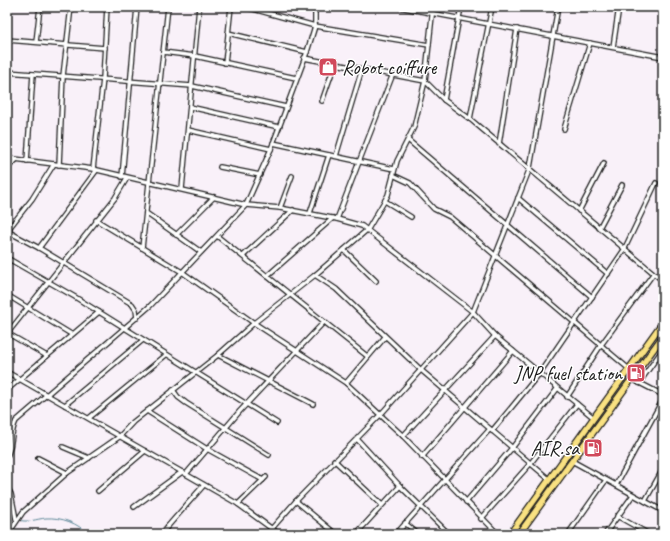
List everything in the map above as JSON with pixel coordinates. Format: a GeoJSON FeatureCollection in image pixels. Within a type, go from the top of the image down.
{"type":"FeatureCollection","features":[{"type":"Feature","properties":{"kind":"main road"},"geometry":{"type":"LineString","coordinates":[[510,534],[630,370],[663,322]]}},
{"type":"Feature","properties":{"kind":"main road"},"geometry":{"type":"LineString","coordinates":[[519,534],[663,336]]}},
{"type":"Feature","properties":{"kind":"street"},"geometry":{"type":"LineString","coordinates":[[36,42],[40,7]]}},
{"type":"Feature","properties":{"kind":"street"},"geometry":{"type":"LineString","coordinates":[[59,165],[63,76],[71,7]]}},
{"type":"Feature","properties":{"kind":"street"},"geometry":{"type":"LineString","coordinates":[[40,248],[94,170],[103,79],[107,7]]}},
{"type":"Feature","properties":{"kind":"street"},"geometry":{"type":"LineString","coordinates":[[47,356],[7,334],[115,198],[125,178],[130,82],[137,7]]}},
{"type":"Feature","properties":{"kind":"street"},"geometry":{"type":"LineString","coordinates":[[142,248],[168,7]]}},
{"type":"Feature","properties":{"kind":"street"},"geometry":{"type":"LineString","coordinates":[[182,189],[199,7]]}},
{"type":"Feature","properties":{"kind":"street"},"geometry":{"type":"LineString","coordinates":[[225,63],[231,7]]}},
{"type":"Feature","properties":{"kind":"street"},"geometry":{"type":"LineString","coordinates":[[246,7],[315,26],[429,45]]}},
{"type":"Feature","properties":{"kind":"street"},"geometry":{"type":"LineString","coordinates":[[7,456],[11,448],[13,430],[16,421],[137,318],[246,205],[271,149],[296,78],[307,52],[315,26],[316,7]]}},
{"type":"Feature","properties":{"kind":"street"},"geometry":{"type":"LineString","coordinates":[[399,7],[663,57]]}},
{"type":"Feature","properties":{"kind":"street"},"geometry":{"type":"LineString","coordinates":[[8,534],[16,519],[67,473],[119,437],[173,390],[197,373],[254,323],[315,275],[368,229],[385,201],[394,168],[402,147],[408,140],[414,127],[425,81],[433,7]]}},
{"type":"Feature","properties":{"kind":"street"},"geometry":{"type":"LineString","coordinates":[[444,100],[461,7]]}},
{"type":"Feature","properties":{"kind":"street"},"geometry":{"type":"LineString","coordinates":[[470,119],[492,7]]}},
{"type":"Feature","properties":{"kind":"street"},"geometry":{"type":"LineString","coordinates":[[267,534],[334,460],[381,414],[473,312],[530,168],[558,7]]}},
{"type":"Feature","properties":{"kind":"street"},"geometry":{"type":"LineString","coordinates":[[613,48],[619,7]]}},
{"type":"Feature","properties":{"kind":"street"},"geometry":{"type":"LineString","coordinates":[[499,144],[517,29]]}},
{"type":"Feature","properties":{"kind":"street"},"geometry":{"type":"LineString","coordinates":[[228,33],[307,52]]}},
{"type":"Feature","properties":{"kind":"street"},"geometry":{"type":"LineString","coordinates":[[7,40],[104,48]]}},
{"type":"Feature","properties":{"kind":"street"},"geometry":{"type":"LineString","coordinates":[[564,129],[590,43]]}},
{"type":"Feature","properties":{"kind":"street"},"geometry":{"type":"LineString","coordinates":[[163,52],[195,56],[296,78]]}},
{"type":"Feature","properties":{"kind":"street"},"geometry":{"type":"LineString","coordinates":[[304,58],[425,81],[444,100],[470,119],[530,168],[624,250],[663,281]]}},
{"type":"Feature","properties":{"kind":"street"},"geometry":{"type":"LineString","coordinates":[[322,101],[336,64]]}},
{"type":"Feature","properties":{"kind":"street"},"geometry":{"type":"LineString","coordinates":[[336,156],[362,69]]}},
{"type":"Feature","properties":{"kind":"street"},"geometry":{"type":"LineString","coordinates":[[7,72],[192,86],[286,107]]}},
{"type":"Feature","properties":{"kind":"street"},"geometry":{"type":"LineString","coordinates":[[27,161],[33,74]]}},
{"type":"Feature","properties":{"kind":"street"},"geometry":{"type":"LineString","coordinates":[[267,276],[335,218],[393,74]]}},
{"type":"Feature","properties":{"kind":"street"},"geometry":{"type":"LineString","coordinates":[[190,107],[279,127]]}},
{"type":"Feature","properties":{"kind":"street"},"geometry":{"type":"LineString","coordinates":[[188,130],[271,149]]}},
{"type":"Feature","properties":{"kind":"street"},"geometry":{"type":"LineString","coordinates":[[408,140],[592,298]]}},
{"type":"Feature","properties":{"kind":"street"},"geometry":{"type":"LineString","coordinates":[[273,143],[394,168]]}},
{"type":"Feature","properties":{"kind":"street"},"geometry":{"type":"LineString","coordinates":[[310,214],[329,155]]}},
{"type":"Feature","properties":{"kind":"street"},"geometry":{"type":"LineString","coordinates":[[7,158],[94,170],[125,178],[150,181],[246,205],[280,208],[335,218],[368,229],[473,312],[495,336],[594,419]]}},
{"type":"Feature","properties":{"kind":"street"},"geometry":{"type":"LineString","coordinates":[[7,168],[18,159]]}},
{"type":"Feature","properties":{"kind":"street"},"geometry":{"type":"LineString","coordinates":[[579,211],[604,163]]}},
{"type":"Feature","properties":{"kind":"street"},"geometry":{"type":"LineString","coordinates":[[54,164],[32,200],[7,231],[40,248],[132,304],[136,310],[137,318]]}},
{"type":"Feature","properties":{"kind":"street"},"geometry":{"type":"LineString","coordinates":[[220,167],[260,175]]}},
{"type":"Feature","properties":{"kind":"street"},"geometry":{"type":"LineString","coordinates":[[393,175],[410,183],[434,209],[450,217],[630,370]]}},
{"type":"Feature","properties":{"kind":"street"},"geometry":{"type":"LineString","coordinates":[[280,208],[292,176]]}},
{"type":"Feature","properties":{"kind":"street"},"geometry":{"type":"LineString","coordinates":[[396,534],[491,430],[539,374],[624,250],[656,183]]}},
{"type":"Feature","properties":{"kind":"street"},"geometry":{"type":"LineString","coordinates":[[599,228],[622,185]]}},
{"type":"Feature","properties":{"kind":"street"},"geometry":{"type":"LineString","coordinates":[[176,235],[214,197]]}},
{"type":"Feature","properties":{"kind":"street"},"geometry":{"type":"LineString","coordinates":[[518,198],[608,274]]}},
{"type":"Feature","properties":{"kind":"street"},"geometry":{"type":"LineString","coordinates":[[385,201],[411,217]]}},
{"type":"Feature","properties":{"kind":"street"},"geometry":{"type":"LineString","coordinates":[[242,256],[293,210]]}},
{"type":"Feature","properties":{"kind":"street"},"geometry":{"type":"LineString","coordinates":[[146,213],[201,252]]}},
{"type":"Feature","properties":{"kind":"street"},"geometry":{"type":"LineString","coordinates":[[96,220],[182,272],[254,323],[346,383],[381,414],[481,519],[498,534]]}},
{"type":"Feature","properties":{"kind":"street"},"geometry":{"type":"LineString","coordinates":[[217,236],[367,356]]}},
{"type":"Feature","properties":{"kind":"street"},"geometry":{"type":"LineString","coordinates":[[344,250],[376,281]]}},
{"type":"Feature","properties":{"kind":"street"},"geometry":{"type":"LineString","coordinates":[[7,258],[125,327],[166,355],[277,423]]}},
{"type":"Feature","properties":{"kind":"street"},"geometry":{"type":"LineString","coordinates":[[567,397],[601,345],[653,274]]}},
{"type":"Feature","properties":{"kind":"street"},"geometry":{"type":"LineString","coordinates":[[315,275],[336,289],[420,370],[550,480]]}},
{"type":"Feature","properties":{"kind":"street"},"geometry":{"type":"LineString","coordinates":[[7,295],[71,334]]}},
{"type":"Feature","properties":{"kind":"street"},"geometry":{"type":"LineString","coordinates":[[7,390],[71,334],[99,312]]}},
{"type":"Feature","properties":{"kind":"street"},"geometry":{"type":"LineString","coordinates":[[186,474],[226,427],[324,322]]}},
{"type":"Feature","properties":{"kind":"street"},"geometry":{"type":"LineString","coordinates":[[403,436],[495,336]]}},
{"type":"Feature","properties":{"kind":"street"},"geometry":{"type":"LineString","coordinates":[[346,383],[367,356],[385,337]]}},
{"type":"Feature","properties":{"kind":"street"},"geometry":{"type":"LineString","coordinates":[[65,405],[143,340]]}},
{"type":"Feature","properties":{"kind":"street"},"geometry":{"type":"LineString","coordinates":[[422,457],[513,351]]}},
{"type":"Feature","properties":{"kind":"street"},"geometry":{"type":"LineString","coordinates":[[639,382],[662,352]]}},
{"type":"Feature","properties":{"kind":"street"},"geometry":{"type":"LineString","coordinates":[[89,418],[166,355]]}},
{"type":"Feature","properties":{"kind":"street"},"geometry":{"type":"LineString","coordinates":[[218,355],[313,404]]}},
{"type":"Feature","properties":{"kind":"street"},"geometry":{"type":"LineString","coordinates":[[7,372],[238,504],[279,534]]}},
{"type":"Feature","properties":{"kind":"street"},"geometry":{"type":"LineString","coordinates":[[632,379],[663,395]]}},
{"type":"Feature","properties":{"kind":"street"},"geometry":{"type":"LineString","coordinates":[[466,502],[512,448],[558,389]]}},
{"type":"Feature","properties":{"kind":"street"},"geometry":{"type":"LineString","coordinates":[[173,390],[178,397],[186,403],[269,455]]}},
{"type":"Feature","properties":{"kind":"street"},"geometry":{"type":"LineString","coordinates":[[616,485],[663,399]]}},
{"type":"Feature","properties":{"kind":"street"},"geometry":{"type":"LineString","coordinates":[[481,519],[530,464],[576,404]]}},
{"type":"Feature","properties":{"kind":"street"},"geometry":{"type":"LineString","coordinates":[[148,411],[207,449],[265,478],[238,504]]}},
{"type":"Feature","properties":{"kind":"street"},"geometry":{"type":"LineString","coordinates":[[357,439],[400,486],[449,534]]}},
{"type":"Feature","properties":{"kind":"street"},"geometry":{"type":"LineString","coordinates":[[62,447],[89,458]]}},
{"type":"Feature","properties":{"kind":"street"},"geometry":{"type":"LineString","coordinates":[[98,491],[145,451]]}},
{"type":"Feature","properties":{"kind":"street"},"geometry":{"type":"LineString","coordinates":[[38,458],[67,473]]}},
{"type":"Feature","properties":{"kind":"street"},"geometry":{"type":"LineString","coordinates":[[334,460],[382,505]]}},
{"type":"Feature","properties":{"kind":"street"},"geometry":{"type":"LineString","coordinates":[[572,461],[663,511]]}},
{"type":"Feature","properties":{"kind":"street"},"geometry":{"type":"LineString","coordinates":[[645,501],[663,469]]}},
{"type":"Feature","properties":{"kind":"street"},"geometry":{"type":"LineString","coordinates":[[134,507],[182,472]]}},
{"type":"Feature","properties":{"kind":"street"},"geometry":{"type":"LineString","coordinates":[[568,534],[606,480]]}},
{"type":"Feature","properties":{"kind":"street"},"geometry":{"type":"LineString","coordinates":[[161,534],[204,485]]}},
{"type":"Feature","properties":{"kind":"street"},"geometry":{"type":"LineString","coordinates":[[356,534],[400,486]]}},
{"type":"Feature","properties":{"kind":"street"},"geometry":{"type":"LineString","coordinates":[[7,487],[11,494],[16,519]]}},
{"type":"Feature","properties":{"kind":"street"},"geometry":{"type":"LineString","coordinates":[[605,534],[633,495]]}},
{"type":"Feature","properties":{"kind":"street"},"geometry":{"type":"LineString","coordinates":[[296,501],[336,534]]}},
{"type":"Feature","properties":{"kind":"street"},"geometry":{"type":"LineString","coordinates":[[617,516],[649,534]]}},
{"type":"Feature","properties":{"kind":"street"},"geometry":{"type":"LineString","coordinates":[[405,523],[418,534]]}},
{"type":"Feature","properties":{"kind":"waterway"},"geometry":{"type":"LineString","coordinates":[[7,515],[15,519]]}},
{"type":"Feature","properties":{"kind":"waterway"},"geometry":{"type":"LineString","coordinates":[[18,520],[25,521],[52,518],[74,524],[88,534]]}},
{"type":"Feature","properties":{"kind":"place","name":"Robot coiffure"},"geometry":{"type":"Point","coordinates":[328,67]}},
{"type":"Feature","properties":{"kind":"place","name":"JNP fuel station"},"geometry":{"type":"Point","coordinates":[636,373]}},
{"type":"Feature","properties":{"kind":"place","name":"AIR.sa"},"geometry":{"type":"Point","coordinates":[593,448]}}]}
